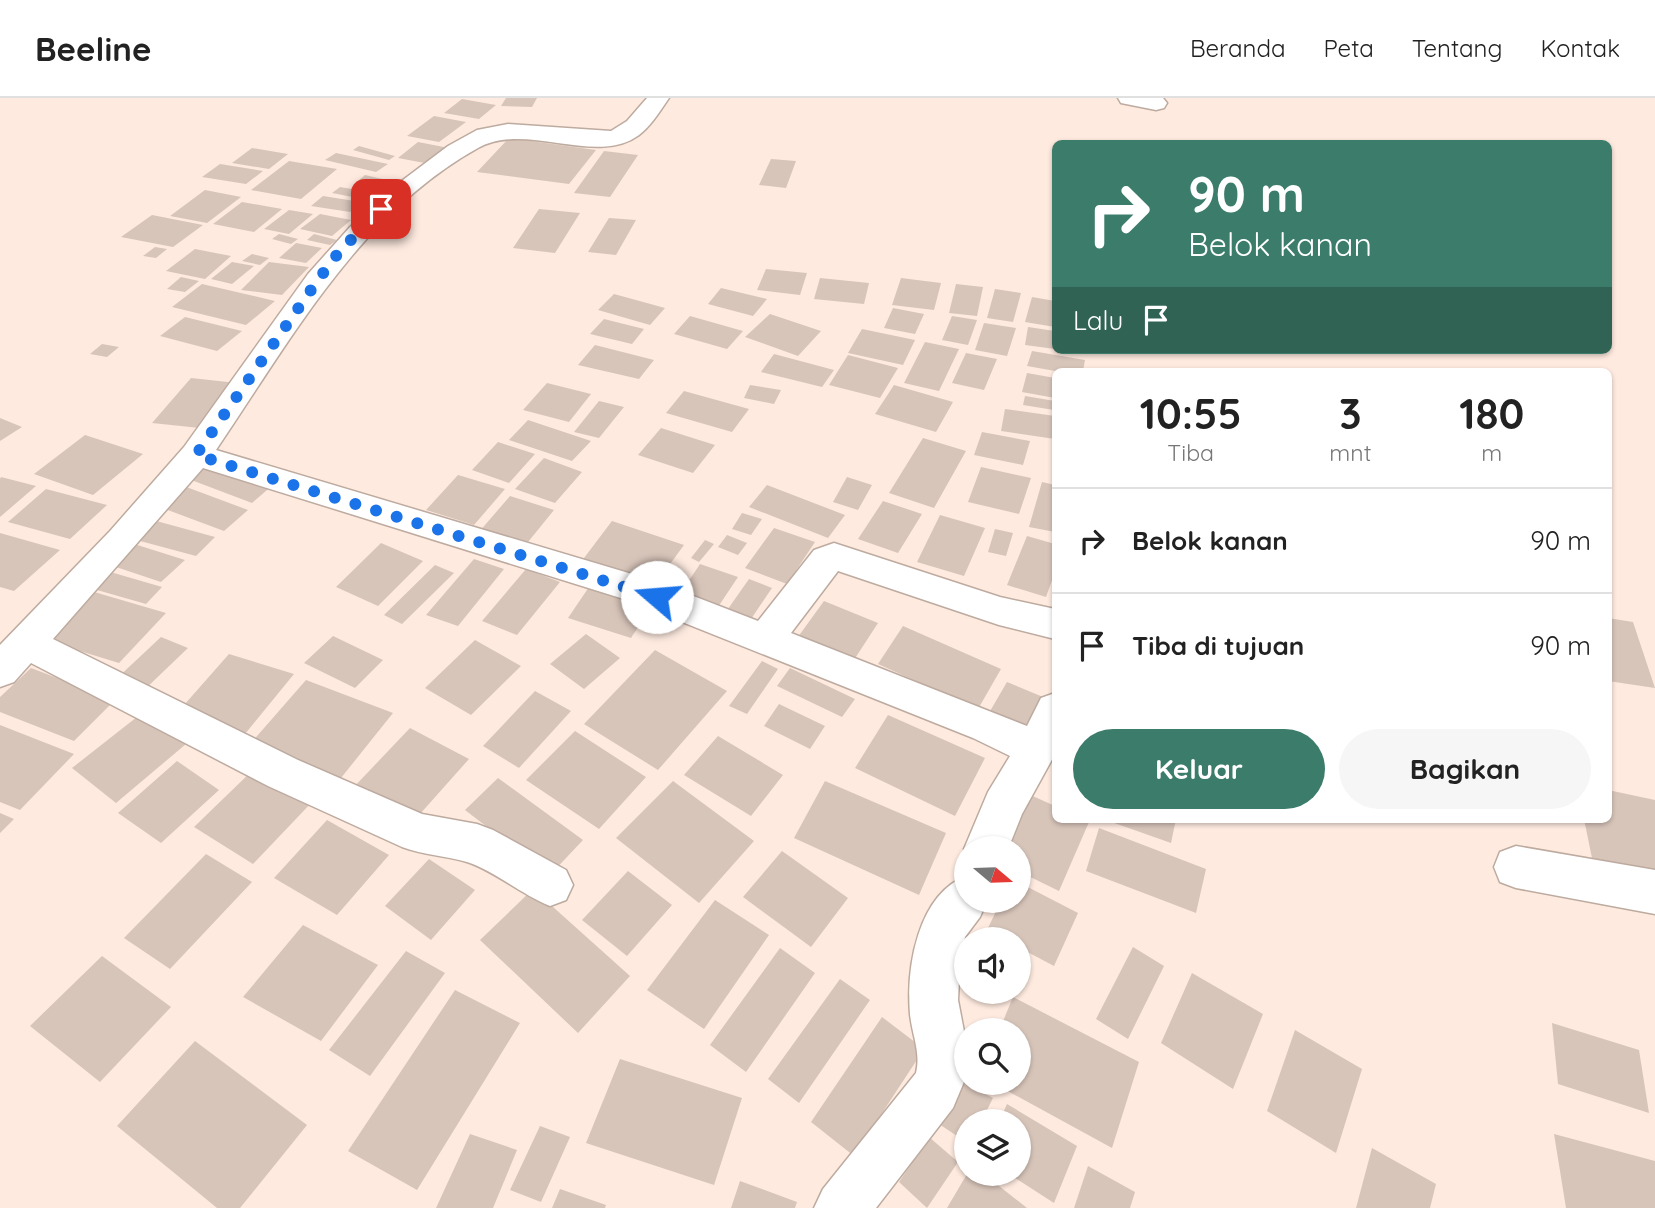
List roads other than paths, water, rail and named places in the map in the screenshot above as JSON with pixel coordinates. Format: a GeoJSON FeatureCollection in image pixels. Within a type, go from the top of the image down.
{"type":"FeatureCollection","features":[{"type":"Feature","properties":{"kind":"street"},"geometry":{"type":"LineString","coordinates":[[550,885],[477,844],[418,833],[283,773],[154,706],[14,657],[196,455],[339,252],[381,209],[463,148],[491,134],[535,131],[606,138],[617,136],[634,127],[659,98]]}},
{"type":"Feature","properties":{"kind":"street"},"geometry":{"type":"LineString","coordinates":[[1129,98],[1156,103]]}},
{"type":"Feature","properties":{"kind":"street"},"geometry":{"type":"LineString","coordinates":[[196,455],[639,590],[987,726],[1037,749]]}},
{"type":"Feature","properties":{"kind":"street"},"geometry":{"type":"LineString","coordinates":[[764,641],[827,559],[834,556],[999,611],[1052,623]]}},
{"type":"Feature","properties":{"kind":"street"},"geometry":{"type":"LineString","coordinates":[[991,836],[1003,806],[1037,749],[1052,716]]}},
{"type":"Feature","properties":{"kind":"street"},"geometry":{"type":"LineString","coordinates":[[1516,867],[1655,892]]}},
{"type":"Feature","properties":{"kind":"street"},"geometry":{"type":"LineString","coordinates":[[842,1208],[935,1090],[942,1075],[946,1062],[935,1024],[935,978],[945,926],[954,914]]}}]}
